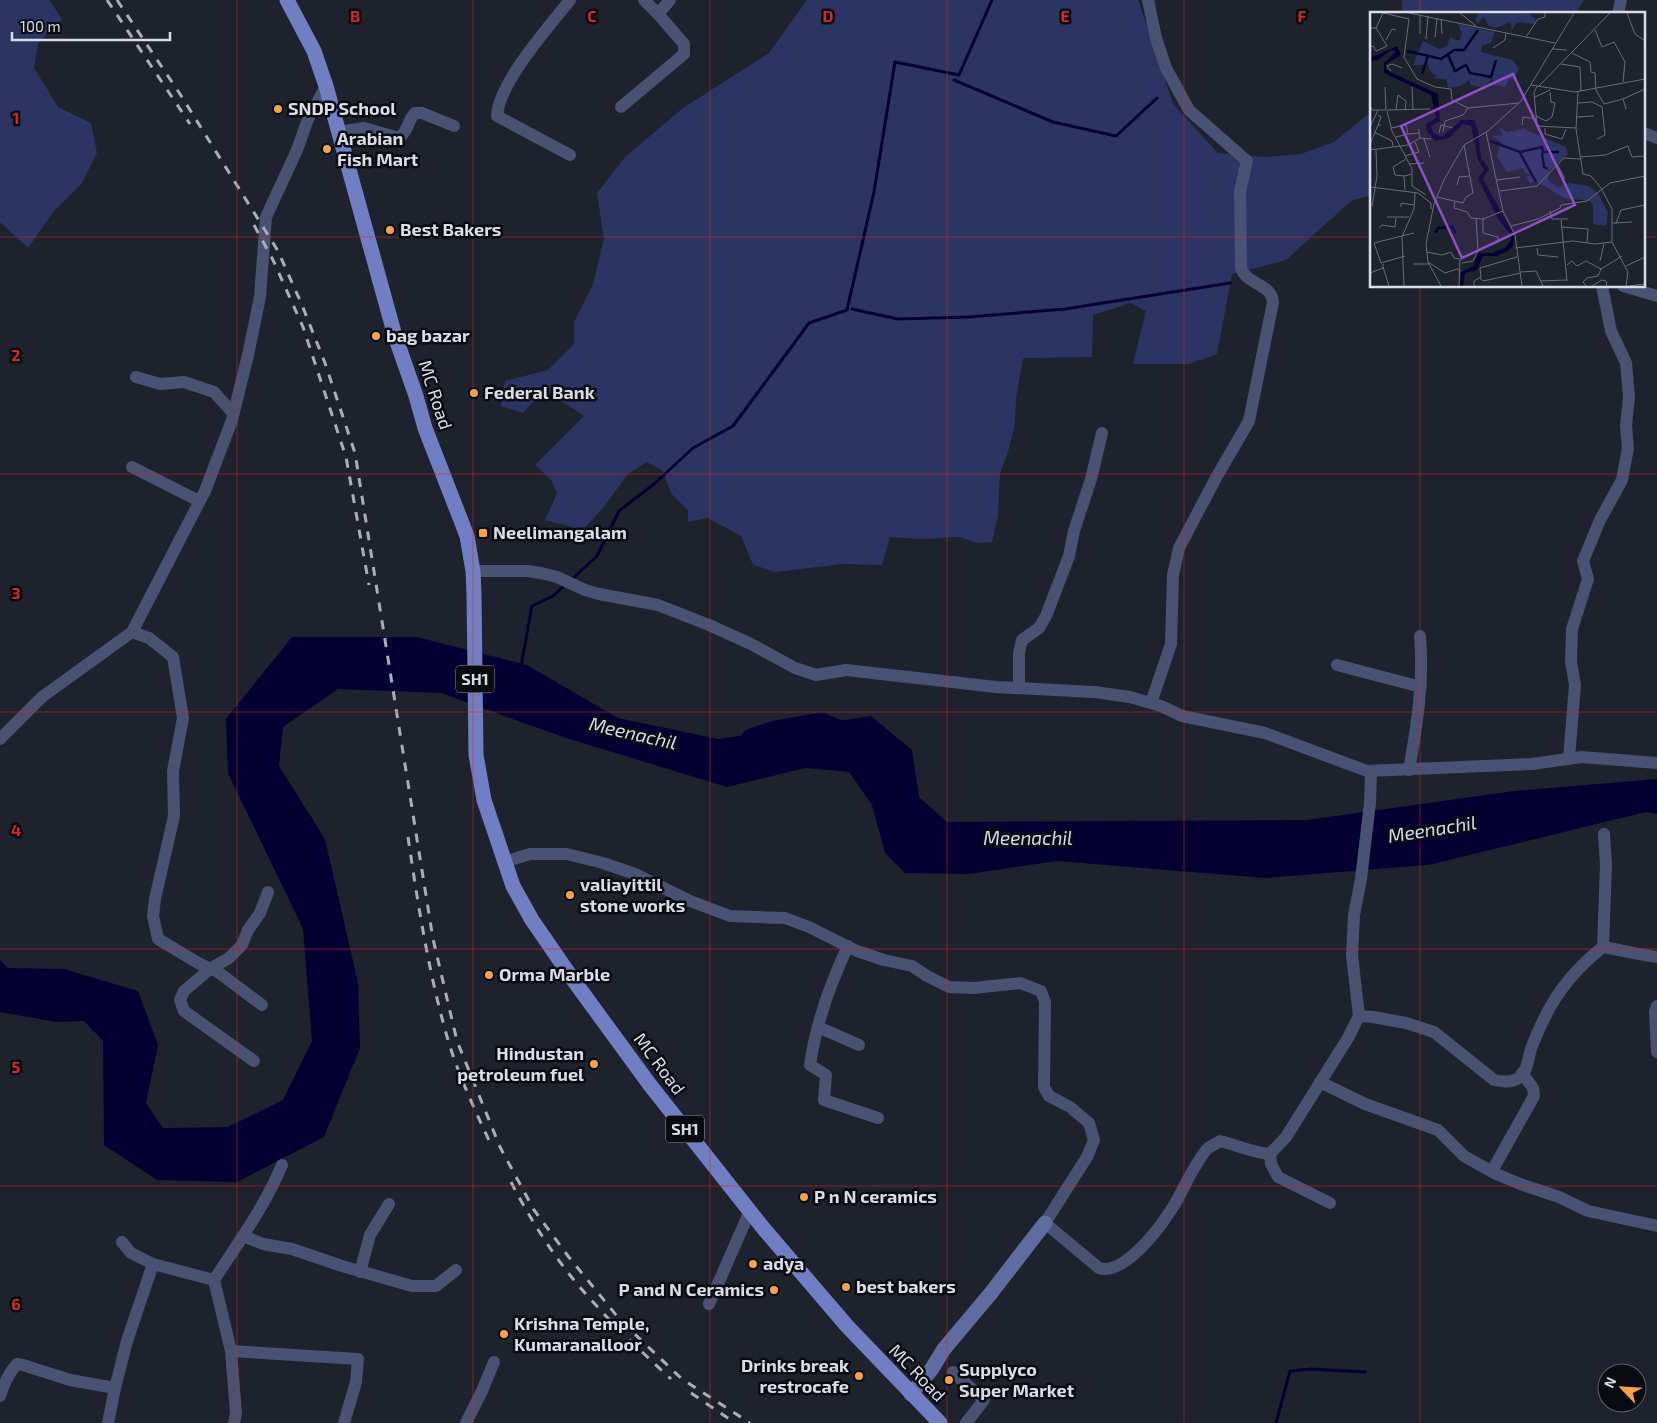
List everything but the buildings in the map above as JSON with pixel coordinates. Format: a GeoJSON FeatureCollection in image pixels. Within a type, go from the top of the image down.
{"type":"FeatureCollection","features":[{"type":"Feature","properties":{"kind":"main road","name":"MC Road"},"geometry":{"type":"LineString","coordinates":[[287,0],[314,50],[326,86],[395,336],[425,428],[467,536],[473,571],[476,755],[484,800],[513,886],[532,920],[650,1086],[750,1211],[847,1326],[940,1423]]}},
{"type":"Feature","properties":{"kind":"street"},"geometry":{"type":"LineString","coordinates":[[570,0],[519,64],[501,101],[497,116],[570,155]]}},
{"type":"Feature","properties":{"kind":"street"},"geometry":{"type":"LineString","coordinates":[[621,107],[684,54],[684,44],[644,0]]}},
{"type":"Feature","properties":{"kind":"street"},"geometry":{"type":"LineString","coordinates":[[658,14],[670,0]]}},
{"type":"Feature","properties":{"kind":"street"},"geometry":{"type":"LineString","coordinates":[[1148,0],[1156,38],[1166,68],[1188,110],[1247,161],[1240,191],[1241,267],[1242,272],[1246,276],[1269,290],[1274,302],[1249,421],[1179,548],[1174,575],[1171,644],[1151,703]]}},
{"type":"Feature","properties":{"kind":"street"},"geometry":{"type":"LineString","coordinates":[[0,739],[42,697],[132,632],[205,491],[234,413],[248,355],[260,296],[266,217],[294,158],[308,119],[326,86]]}},
{"type":"Feature","properties":{"kind":"street"},"geometry":{"type":"LineString","coordinates":[[338,132],[364,128],[399,138],[406,132],[415,113],[422,113],[454,126]]}},
{"type":"Feature","properties":{"kind":"street"},"geometry":{"type":"LineString","coordinates":[[1644,133],[1657,138]]}},
{"type":"Feature","properties":{"kind":"street"},"geometry":{"type":"LineString","coordinates":[[1569,758],[1575,685],[1571,662],[1572,629],[1588,579],[1583,562],[1600,520],[1622,480],[1628,448],[1626,363],[1611,332],[1602,288]]}},
{"type":"Feature","properties":{"kind":"street"},"geometry":{"type":"LineString","coordinates":[[1630,288],[1657,296]]}},
{"type":"Feature","properties":{"kind":"street"},"geometry":{"type":"LineString","coordinates":[[136,376],[160,384],[184,382],[214,392],[234,413]]}},
{"type":"Feature","properties":{"kind":"street"},"geometry":{"type":"LineString","coordinates":[[1019,688],[1022,640],[1038,628],[1046,616],[1069,556],[1074,531],[1091,480],[1102,433]]}},
{"type":"Feature","properties":{"kind":"street"},"geometry":{"type":"LineString","coordinates":[[132,467],[199,501]]}},
{"type":"Feature","properties":{"kind":"street"},"geometry":{"type":"LineString","coordinates":[[473,571],[527,571],[550,575],[600,594],[658,605],[751,644],[795,668],[816,675],[846,670],[996,687],[1112,694],[1151,703],[1182,716],[1265,733],[1326,754],[1358,769],[1371,772],[1532,764],[1582,757],[1657,763]]}},
{"type":"Feature","properties":{"kind":"street"},"geometry":{"type":"LineString","coordinates":[[132,632],[149,638],[173,657],[183,718],[173,771],[174,816],[153,916],[158,939],[200,964],[218,972],[262,1004]]}},
{"type":"Feature","properties":{"kind":"street"},"geometry":{"type":"LineString","coordinates":[[1408,770],[1418,720],[1421,687],[1420,636]]}},
{"type":"Feature","properties":{"kind":"street"},"geometry":{"type":"LineString","coordinates":[[1337,665],[1421,687]]}},
{"type":"Feature","properties":{"kind":"street"},"geometry":{"type":"LineString","coordinates":[[1045,1223],[1099,1268],[1107,1270],[1128,1259],[1150,1238],[1170,1212],[1208,1148],[1220,1142],[1242,1146],[1261,1154],[1270,1154],[1286,1137],[1348,1038],[1359,1016],[1352,956],[1354,915],[1361,879],[1370,803],[1371,772]]}},
{"type":"Feature","properties":{"kind":"street"},"geometry":{"type":"LineString","coordinates":[[1603,947],[1606,865],[1604,834]]}},
{"type":"Feature","properties":{"kind":"street"},"geometry":{"type":"LineString","coordinates":[[504,862],[530,854],[567,854],[603,863],[635,874],[690,901],[730,916],[785,918],[884,960],[912,966],[949,987],[974,988],[1020,983],[1041,990],[1045,1002],[1044,1087],[1050,1096],[1070,1107],[1089,1123],[1094,1140],[1087,1157],[1045,1223],[991,1293],[948,1344],[931,1370],[911,1394]]}},
{"type":"Feature","properties":{"kind":"street"},"geometry":{"type":"LineString","coordinates":[[254,1061],[184,1011],[180,1000],[184,990],[210,968],[229,958],[242,944],[248,930],[260,913],[268,892]]}},
{"type":"Feature","properties":{"kind":"street"},"geometry":{"type":"LineString","coordinates":[[848,946],[834,975],[818,1027],[810,1065],[826,1075],[824,1100],[878,1118]]}},
{"type":"Feature","properties":{"kind":"street"},"geometry":{"type":"LineString","coordinates":[[1359,1016],[1406,1023],[1434,1032],[1494,1080],[1506,1082],[1519,1077],[1522,1073],[1546,1016],[1568,982],[1591,956],[1603,947],[1642,956],[1657,957]]}},
{"type":"Feature","properties":{"kind":"street"},"geometry":{"type":"LineString","coordinates":[[1657,1006],[1655,1019],[1657,1052]]}},
{"type":"Feature","properties":{"kind":"street"},"geometry":{"type":"LineString","coordinates":[[818,1027],[859,1045]]}},
{"type":"Feature","properties":{"kind":"street"},"geometry":{"type":"LineString","coordinates":[[1492,1171],[1534,1096],[1533,1088],[1522,1073]]}},
{"type":"Feature","properties":{"kind":"street"},"geometry":{"type":"LineString","coordinates":[[1320,1082],[1365,1104],[1438,1130],[1464,1156],[1523,1185],[1558,1196],[1588,1212],[1657,1226]]}},
{"type":"Feature","properties":{"kind":"street"},"geometry":{"type":"LineString","coordinates":[[1270,1154],[1271,1164],[1278,1178],[1330,1203]]}},
{"type":"Feature","properties":{"kind":"street"},"geometry":{"type":"LineString","coordinates":[[234,1423],[236,1413],[230,1351],[214,1280],[274,1184],[282,1165]]}},
{"type":"Feature","properties":{"kind":"street"},"geometry":{"type":"LineString","coordinates":[[360,1272],[370,1235],[389,1204]]}},
{"type":"Feature","properties":{"kind":"street"},"geometry":{"type":"LineString","coordinates":[[709,1304],[750,1211]]}},
{"type":"Feature","properties":{"kind":"street"},"geometry":{"type":"LineString","coordinates":[[243,1236],[263,1244],[292,1249],[360,1272],[412,1286],[436,1286],[456,1270]]}},
{"type":"Feature","properties":{"kind":"street"},"geometry":{"type":"LineString","coordinates":[[122,1242],[131,1253],[153,1264],[214,1280]]}},
{"type":"Feature","properties":{"kind":"street"},"geometry":{"type":"LineString","coordinates":[[108,1423],[127,1341],[153,1264]]}},
{"type":"Feature","properties":{"kind":"street"},"geometry":{"type":"LineString","coordinates":[[230,1351],[358,1359],[356,1382],[344,1423]]}},
{"type":"Feature","properties":{"kind":"street"},"geometry":{"type":"LineString","coordinates":[[466,1423],[494,1362]]}},
{"type":"Feature","properties":{"kind":"street"},"geometry":{"type":"LineString","coordinates":[[0,1396],[5,1381],[17,1364],[70,1380],[115,1388]]}},
{"type":"Feature","properties":{"kind":"street"},"geometry":{"type":"LineString","coordinates":[[953,1372],[984,1400],[966,1423]]}},
{"type":"Feature","properties":{"kind":"shaded area"},"geometry":{"type":"Polygon","coordinates":[[[0,0],[49,0],[62,19],[38,43],[34,68],[58,107],[91,123],[97,153],[82,183],[54,211],[28,248],[0,222],[0,0]]]}},
{"type":"Feature","properties":{"kind":"shaded area"},"geometry":{"type":"Polygon","coordinates":[[[807,0],[1138,0],[1173,104],[1218,153],[1266,157],[1301,154],[1334,142],[1370,113],[1370,195],[1351,201],[1286,260],[1232,274],[1217,354],[1189,364],[1133,364],[1146,311],[1131,303],[1093,315],[1092,357],[1023,358],[1016,398],[1015,424],[1000,474],[998,516],[992,542],[977,543],[960,537],[922,539],[890,537],[882,565],[842,564],[776,572],[753,565],[741,536],[708,518],[688,522],[688,510],[671,493],[662,470],[647,462],[628,474],[606,504],[583,530],[545,520],[557,493],[551,480],[535,465],[584,416],[544,389],[523,413],[501,406],[505,381],[548,370],[574,344],[574,322],[593,284],[604,239],[597,193],[625,157],[683,108],[769,53],[807,0]]]}},
{"type":"Feature","properties":{"kind":"shaded area"},"geometry":{"type":"Polygon","coordinates":[[[1402,0],[1584,0],[1576,12],[1402,12],[1402,0]]]}},
{"type":"Feature","properties":{"kind":"water"},"geometry":{"type":"Polygon","coordinates":[[[292,637],[417,637],[527,665],[618,718],[718,739],[871,716],[912,750],[919,797],[947,822],[1307,820],[1514,791],[1657,779],[1657,814],[1646,812],[1428,865],[1265,878],[1057,861],[969,874],[905,873],[885,853],[872,805],[849,772],[806,768],[727,787],[563,737],[441,693],[338,689],[283,727],[279,766],[325,839],[358,983],[360,1048],[324,1137],[237,1182],[157,1180],[104,1145],[103,1041],[84,1021],[56,1022],[0,1012],[0,960],[8,968],[64,969],[138,991],[158,1045],[146,1103],[163,1128],[228,1127],[283,1100],[312,1041],[303,929],[228,773],[226,719],[292,637]]]}},
{"type":"Feature","properties":{"kind":"waterway"},"geometry":{"type":"LineString","coordinates":[[571,580],[597,556],[619,511],[654,484],[693,448],[733,426],[809,323],[847,310],[874,192],[895,62],[959,75],[992,0]]}},
{"type":"Feature","properties":{"kind":"waterway"},"geometry":{"type":"LineString","coordinates":[[954,80],[1053,122],[1116,136],[1157,98]]}},
{"type":"Feature","properties":{"kind":"waterway"},"geometry":{"type":"LineString","coordinates":[[852,309],[898,319],[969,317],[1065,309],[1230,283]]}},
{"type":"Feature","properties":{"kind":"waterway"},"geometry":{"type":"LineString","coordinates":[[521,666],[532,606],[553,596],[566,584]]}},
{"type":"Feature","properties":{"kind":"waterway","name":"Meenachil"},"geometry":{"type":"LineString","coordinates":[[751,738],[775,730],[821,722],[847,733]]}},
{"type":"Feature","properties":{"kind":"waterway"},"geometry":{"type":"LineString","coordinates":[[1276,1423],[1290,1371],[1311,1369],[1365,1372]]}},
{"type":"Feature","properties":{"kind":"railway"},"geometry":{"type":"LineString","coordinates":[[107,0],[190,124]]}},
{"type":"Feature","properties":{"kind":"railway"},"geometry":{"type":"LineString","coordinates":[[117,0],[180,94],[278,251],[325,363],[355,453],[433,939],[457,1041],[500,1147],[534,1210],[568,1256],[621,1321],[682,1379],[750,1423]]}},
{"type":"Feature","properties":{"kind":"railway"},"geometry":{"type":"LineString","coordinates":[[254,225],[273,260],[303,327],[346,457],[369,585]]}},
{"type":"Feature","properties":{"kind":"railway"},"geometry":{"type":"LineString","coordinates":[[408,837],[425,940],[441,1015],[457,1067],[492,1147]]}},
{"type":"Feature","properties":{"kind":"railway"},"geometry":{"type":"LineString","coordinates":[[511,1182],[538,1230],[582,1290],[612,1323],[671,1379]]}},
{"type":"Feature","properties":{"kind":"railway"},"geometry":{"type":"LineString","coordinates":[[691,1393],[735,1423]]}},
{"type":"Feature","properties":{"kind":"place","name":"SNDP School"},"geometry":{"type":"Point","coordinates":[278,109]}},
{"type":"Feature","properties":{"kind":"place","name":"Arabian Fish Mart"},"geometry":{"type":"Point","coordinates":[327,149]}},
{"type":"Feature","properties":{"kind":"place","name":"Best Bakers"},"geometry":{"type":"Point","coordinates":[390,230]}},
{"type":"Feature","properties":{"kind":"place","name":"bag bazar"},"geometry":{"type":"Point","coordinates":[376,336]}},
{"type":"Feature","properties":{"kind":"place","name":"Federal Bank"},"geometry":{"type":"Point","coordinates":[474,393]}},
{"type":"Feature","properties":{"kind":"place","name":"Neelimangalam"},"geometry":{"type":"Point","coordinates":[483,533]}},
{"type":"Feature","properties":{"kind":"place","name":"valiayittil stone works"},"geometry":{"type":"Point","coordinates":[570,895]}},
{"type":"Feature","properties":{"kind":"place","name":"Orma Marble"},"geometry":{"type":"Point","coordinates":[489,975]}},
{"type":"Feature","properties":{"kind":"place","name":"Hindustan petroleum fuel"},"geometry":{"type":"Point","coordinates":[594,1064]}},
{"type":"Feature","properties":{"kind":"place","name":"P n N ceramics"},"geometry":{"type":"Point","coordinates":[804,1197]}},
{"type":"Feature","properties":{"kind":"place","name":"adya"},"geometry":{"type":"Point","coordinates":[753,1264]}},
{"type":"Feature","properties":{"kind":"place","name":"best bakers"},"geometry":{"type":"Point","coordinates":[846,1287]}},
{"type":"Feature","properties":{"kind":"place","name":"P and N Ceramics"},"geometry":{"type":"Point","coordinates":[774,1290]}},
{"type":"Feature","properties":{"kind":"place","name":"Krishna Temple, Kumaranalloor"},"geometry":{"type":"Point","coordinates":[504,1334]}},
{"type":"Feature","properties":{"kind":"place","name":"Drinks break restrocafe"},"geometry":{"type":"Point","coordinates":[859,1376]}},
{"type":"Feature","properties":{"kind":"place","name":"Supplyco Super Market"},"geometry":{"type":"Point","coordinates":[949,1380]}}]}
